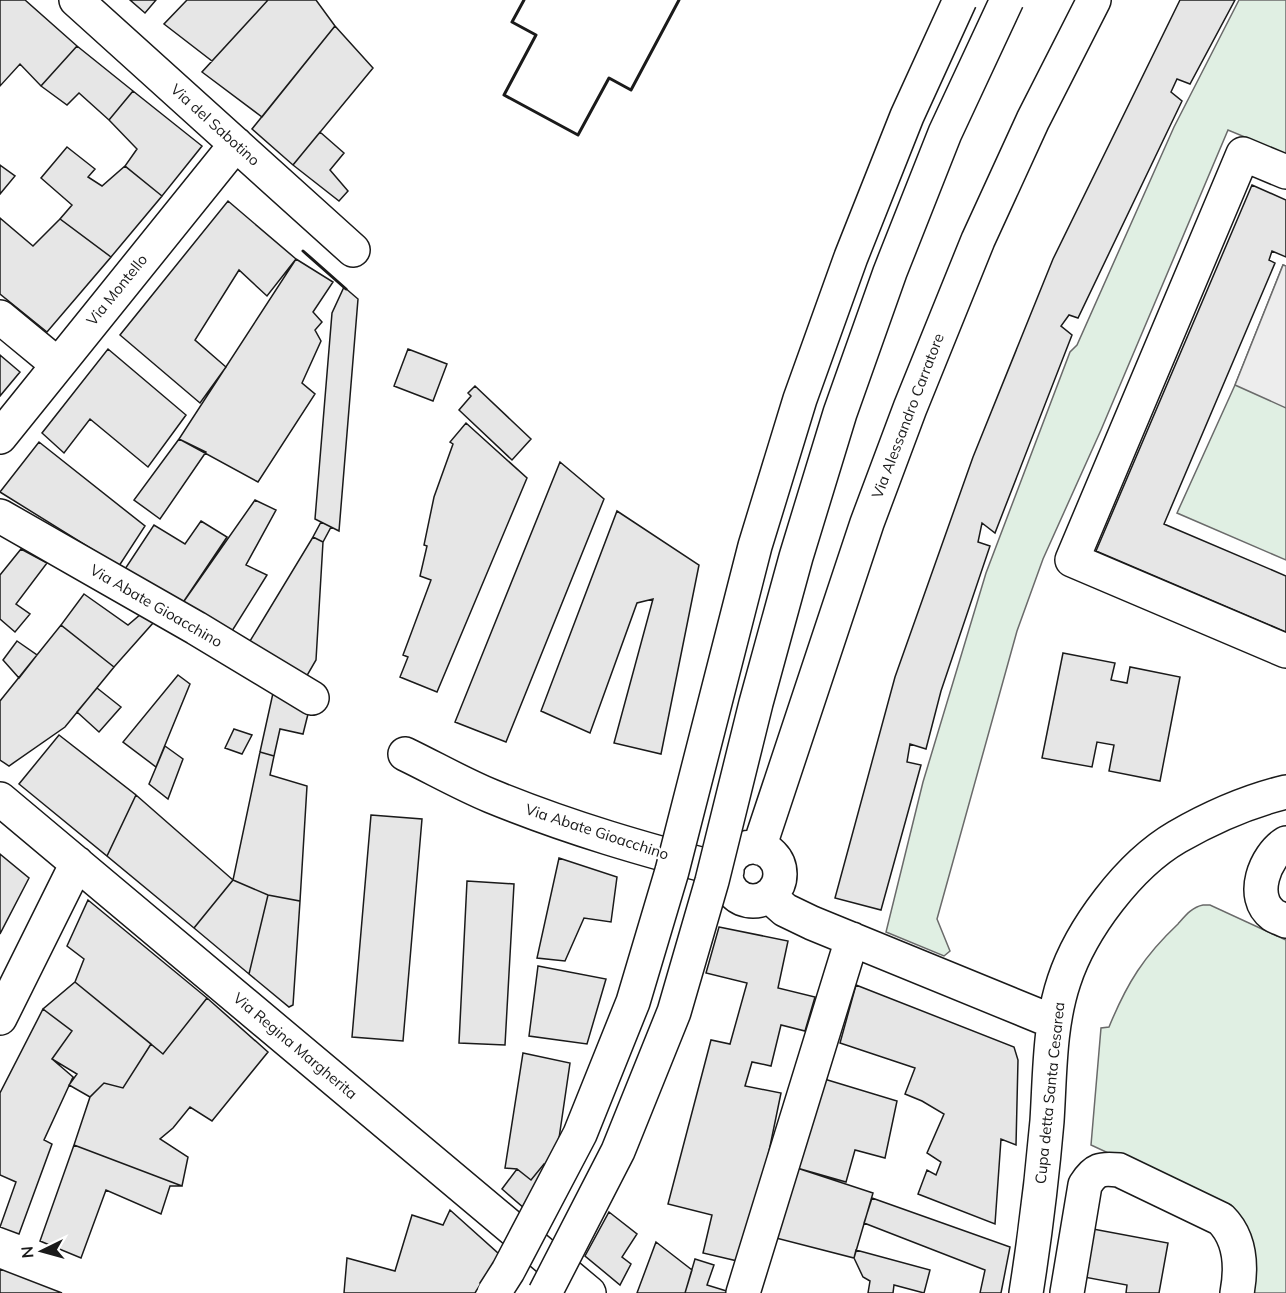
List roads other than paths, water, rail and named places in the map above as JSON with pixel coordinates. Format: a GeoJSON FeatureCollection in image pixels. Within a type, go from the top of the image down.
{"type":"FeatureCollection","features":[{"type":"Feature","properties":{"kind":"main road","name":"Via del Sabotino"},"geometry":{"type":"LineString","coordinates":[[76,0],[353,250]]}},
{"type":"Feature","properties":{"kind":"main road"},"geometry":{"type":"LineString","coordinates":[[494,1293],[508,1271],[580,1134],[633,1002],[672,871],[754,546],[800,399],[851,256],[907,116],[960,0]]}},
{"type":"Feature","properties":{"kind":"main road"},"geometry":{"type":"LineString","coordinates":[[544,1293],[618,1151],[674,1012],[712,881],[759,692],[796,557],[840,413],[890,272],[933,165],[1007,0]]}},
{"type":"Feature","properties":{"kind":"main road","name":"Via Alessandro Carratore"},"geometry":{"type":"LineString","coordinates":[[759,848],[867,523],[910,408],[978,240],[1033,120],[1094,0]]}},
{"type":"Feature","properties":{"kind":"main road","name":"Via Montello"},"geometry":{"type":"LineString","coordinates":[[0,437],[236,144]]}},
{"type":"Feature","properties":{"kind":"main road"},"geometry":{"type":"LineString","coordinates":[[1286,172],[1244,154],[1072,560],[1286,651]]}},
{"type":"Feature","properties":{"kind":"main road"},"geometry":{"type":"LineString","coordinates":[[0,317],[57,364]]}},
{"type":"Feature","properties":{"kind":"main road","name":"Via Abate Gioacchino"},"geometry":{"type":"LineString","coordinates":[[0,516],[196,628],[312,698]]}},
{"type":"Feature","properties":{"kind":"main road","name":"Via Abate Gioacchino"},"geometry":{"type":"LineString","coordinates":[[405,754],[490,795],[568,825],[638,849],[727,871]]}},
{"type":"Feature","properties":{"kind":"main road","name":"Cupa detta Santa Cesarea"},"geometry":{"type":"LineString","coordinates":[[1026,1293],[1037,1213],[1054,1022],[1064,982],[1081,940],[1108,900],[1141,865],[1176,838],[1225,814],[1286,792]]}},
{"type":"Feature","properties":{"kind":"main road","name":"Via Regina Margherita"},"geometry":{"type":"LineString","coordinates":[[0,799],[589,1293]]}},
{"type":"Feature","properties":{"kind":"main road"},"geometry":{"type":"LineString","coordinates":[[1286,843],[1281,846],[1267,865],[1260,885],[1262,901],[1272,914],[1286,921]]}},
{"type":"Feature","properties":{"kind":"main road"},"geometry":{"type":"LineString","coordinates":[[759,848],[774,857],[780,873],[775,890],[769,896],[752,901],[744,900],[730,888],[727,871],[735,855],[742,850],[759,848]]}},
{"type":"Feature","properties":{"kind":"main road"},"geometry":{"type":"LineString","coordinates":[[0,1018],[77,863]]}},
{"type":"Feature","properties":{"kind":"main road"},"geometry":{"type":"LineString","coordinates":[[769,896],[785,910],[1054,1022]]}},
{"type":"Feature","properties":{"kind":"main road"},"geometry":{"type":"LineString","coordinates":[[743,1293],[852,939]]}},
{"type":"Feature","properties":{"kind":"main road"},"geometry":{"type":"LineString","coordinates":[[1067,1293],[1085,1185],[1092,1174],[1104,1168],[1119,1170],[1221,1219],[1230,1228],[1240,1260],[1237,1293]]}}]}
